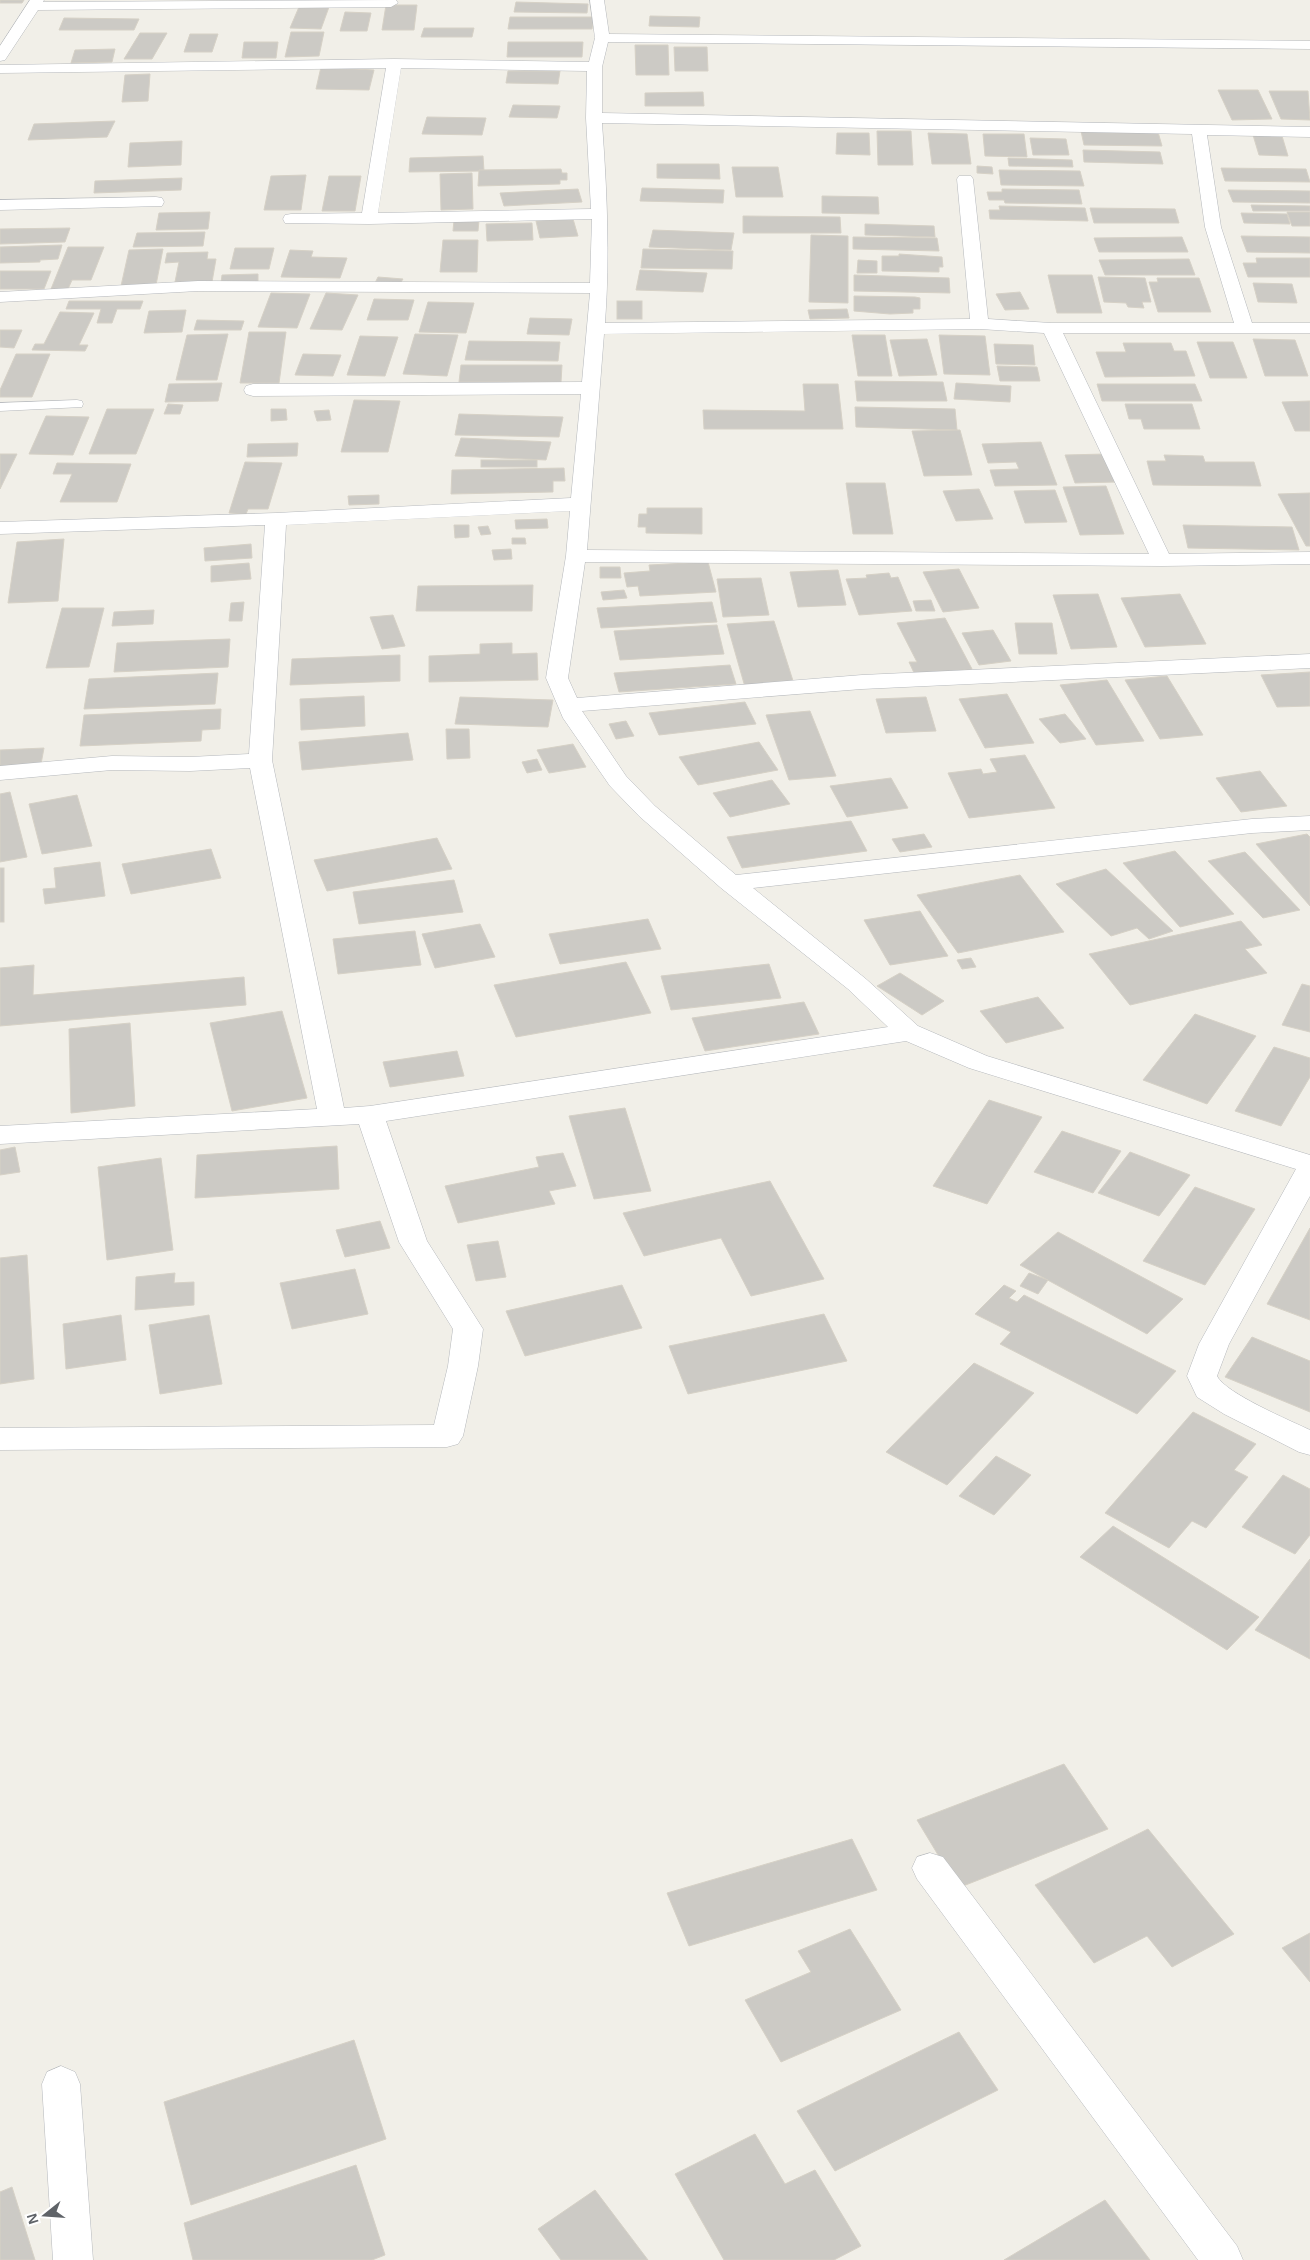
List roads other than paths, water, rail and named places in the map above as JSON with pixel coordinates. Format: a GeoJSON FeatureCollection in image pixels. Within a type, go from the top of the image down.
{"type":"FeatureCollection","features":[{"type":"Feature","properties":{"kind":"street"},"geometry":{"type":"LineString","coordinates":[[597,0],[602,38],[595,67],[594,118],[600,214],[599,288],[576,556],[557,678],[574,718],[618,782],[654,817],[730,883],[857,984],[909,1032],[978,1062],[1310,1164]]}},
{"type":"Feature","properties":{"kind":"street"},"geometry":{"type":"LineString","coordinates":[[0,57],[35,3],[391,3]]}},
{"type":"Feature","properties":{"kind":"street"},"geometry":{"type":"LineString","coordinates":[[602,38],[1310,45]]}},
{"type":"Feature","properties":{"kind":"street"},"geometry":{"type":"LineString","coordinates":[[0,69],[394,63],[595,67]]}},
{"type":"Feature","properties":{"kind":"street"},"geometry":{"type":"LineString","coordinates":[[369,219],[394,63]]}},
{"type":"Feature","properties":{"kind":"street"},"geometry":{"type":"LineString","coordinates":[[594,118],[1310,132]]}},
{"type":"Feature","properties":{"kind":"street"},"geometry":{"type":"LineString","coordinates":[[1198,131],[1213,227],[1245,328]]}},
{"type":"Feature","properties":{"kind":"street"},"geometry":{"type":"LineString","coordinates":[[964,179],[980,324]]}},
{"type":"Feature","properties":{"kind":"street"},"geometry":{"type":"LineString","coordinates":[[0,205],[156,202]]}},
{"type":"Feature","properties":{"kind":"street"},"geometry":{"type":"LineString","coordinates":[[291,220],[600,214]]}},
{"type":"Feature","properties":{"kind":"street"},"geometry":{"type":"LineString","coordinates":[[0,296],[62,295],[198,286],[599,288]]}},
{"type":"Feature","properties":{"kind":"street"},"geometry":{"type":"LineString","coordinates":[[596,329],[980,324],[1051,328],[1310,328]]}},
{"type":"Feature","properties":{"kind":"street"},"geometry":{"type":"LineString","coordinates":[[1051,328],[1162,560]]}},
{"type":"Feature","properties":{"kind":"street"},"geometry":{"type":"LineString","coordinates":[[253,390],[590,388]]}},
{"type":"Feature","properties":{"kind":"street"},"geometry":{"type":"LineString","coordinates":[[0,528],[276,519],[580,504]]}},
{"type":"Feature","properties":{"kind":"street"},"geometry":{"type":"LineString","coordinates":[[276,519],[260,760],[332,1116]]}},
{"type":"Feature","properties":{"kind":"street"},"geometry":{"type":"LineString","coordinates":[[576,556],[1162,560],[1310,558]]}},
{"type":"Feature","properties":{"kind":"street"},"geometry":{"type":"LineString","coordinates":[[568,705],[862,682],[1310,661]]}},
{"type":"Feature","properties":{"kind":"street"},"geometry":{"type":"LineString","coordinates":[[0,773],[112,763],[190,764],[260,760]]}},
{"type":"Feature","properties":{"kind":"street"},"geometry":{"type":"LineString","coordinates":[[730,883],[1252,826],[1310,823]]}},
{"type":"Feature","properties":{"kind":"street"},"geometry":{"type":"LineString","coordinates":[[0,1135],[370,1115],[909,1032]]}},
{"type":"Feature","properties":{"kind":"street"},"geometry":{"type":"LineString","coordinates":[[0,1439],[447,1436],[463,1366],[468,1329],[413,1242],[370,1115]]}},
{"type":"Feature","properties":{"kind":"street"},"geometry":{"type":"LineString","coordinates":[[1310,1170],[1214,1344],[1202,1376],[1208,1389],[1235,1406],[1310,1444]]}},
{"type":"Feature","properties":{"kind":"street"},"geometry":{"type":"LineString","coordinates":[[930,1868],[1223,2260]]}},
{"type":"Feature","properties":{"kind":"street"},"geometry":{"type":"LineString","coordinates":[[60,2084],[73,2260]]}},
{"type":"Feature","properties":{"kind":"lane"},"geometry":{"type":"LineString","coordinates":[[0,407],[77,404]]}}]}
